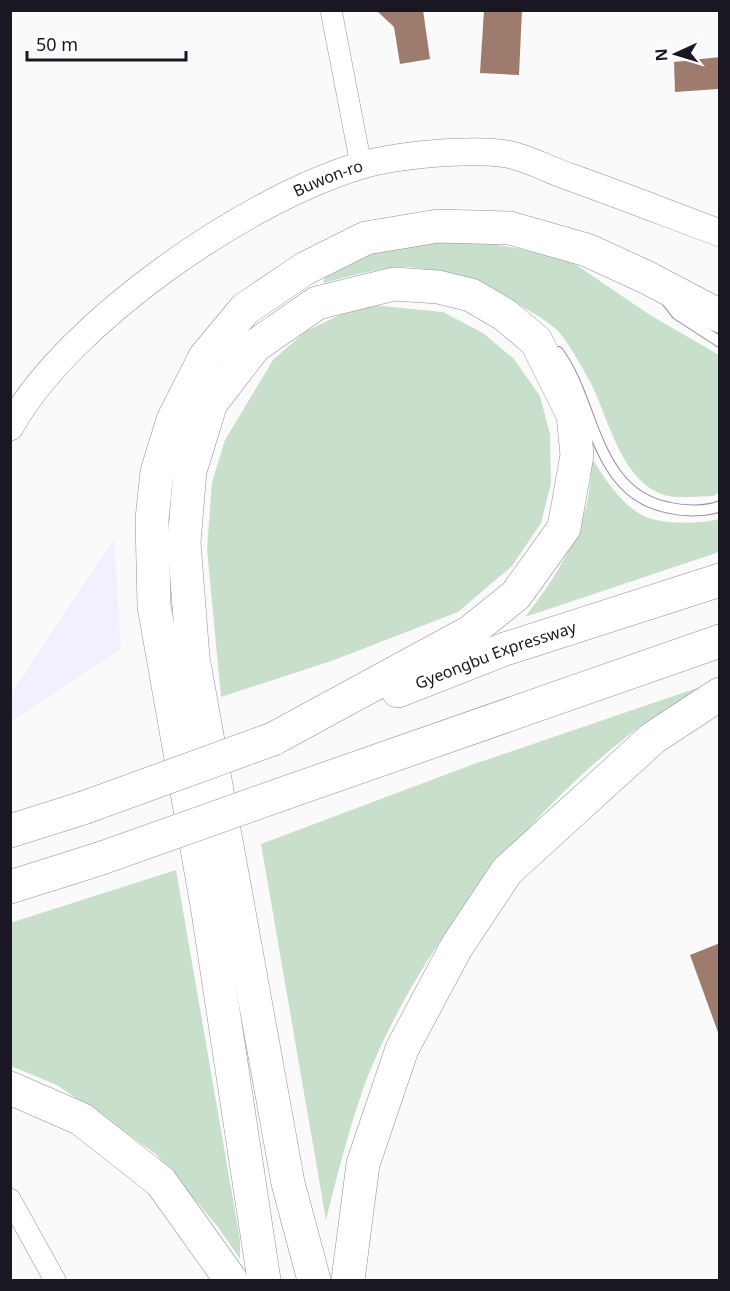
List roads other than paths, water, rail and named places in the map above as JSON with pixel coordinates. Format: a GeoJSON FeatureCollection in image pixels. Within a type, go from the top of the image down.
{"type":"FeatureCollection","features":[{"type":"Feature","properties":{"kind":"highway"},"geometry":{"type":"LineString","coordinates":[[264,1281],[207,906],[154,606],[152,519],[158,472],[173,420],[205,357],[245,309],[303,269],[366,238],[438,226],[510,228],[587,250],[646,277],[720,316]]}},
{"type":"Feature","properties":{"kind":"highway"},"geometry":{"type":"LineString","coordinates":[[10,831],[84,808],[273,739],[470,632],[516,595],[564,528],[577,455],[573,416],[536,341],[505,315],[471,296],[438,287],[394,284],[317,303],[255,346],[219,393],[212,403],[190,471],[184,542],[193,658],[288,1183],[314,1281]]}},
{"type":"Feature","properties":{"kind":"highway","name":"Gyeongbu Expressway"},"geometry":{"type":"LineString","coordinates":[[273,739],[505,650],[720,580]]}},
{"type":"Feature","properties":{"kind":"highway"},"geometry":{"type":"LineString","coordinates":[[10,887],[99,860],[720,641]]}},
{"type":"Feature","properties":{"kind":"highway"},"geometry":{"type":"LineString","coordinates":[[348,1281],[363,1164],[402,1049],[457,946],[507,871],[653,738],[720,694]]}},
{"type":"Feature","properties":{"kind":"highway"},"geometry":{"type":"LineString","coordinates":[[10,1088],[81,1119],[161,1182],[231,1281]]}},
{"type":"Feature","properties":{"kind":"street"},"geometry":{"type":"LineString","coordinates":[[331,10],[361,165]]}},
{"type":"Feature","properties":{"kind":"street","name":"Buwon-ro"},"geometry":{"type":"LineString","coordinates":[[10,427],[18,413],[65,354],[122,301],[229,226],[297,189],[361,165],[457,152],[508,154],[720,233]]}},
{"type":"Feature","properties":{"kind":"street"},"geometry":{"type":"LineString","coordinates":[[10,1199],[55,1281]]}},
{"type":"Feature","properties":{"kind":"lane"},"geometry":{"type":"LineString","coordinates":[[646,277],[677,314],[720,342]]}},
{"type":"Feature","properties":{"kind":"lane"},"geometry":{"type":"LineString","coordinates":[[505,315],[542,332],[571,370],[604,458],[628,488],[651,505],[680,510],[720,506]]}}]}
